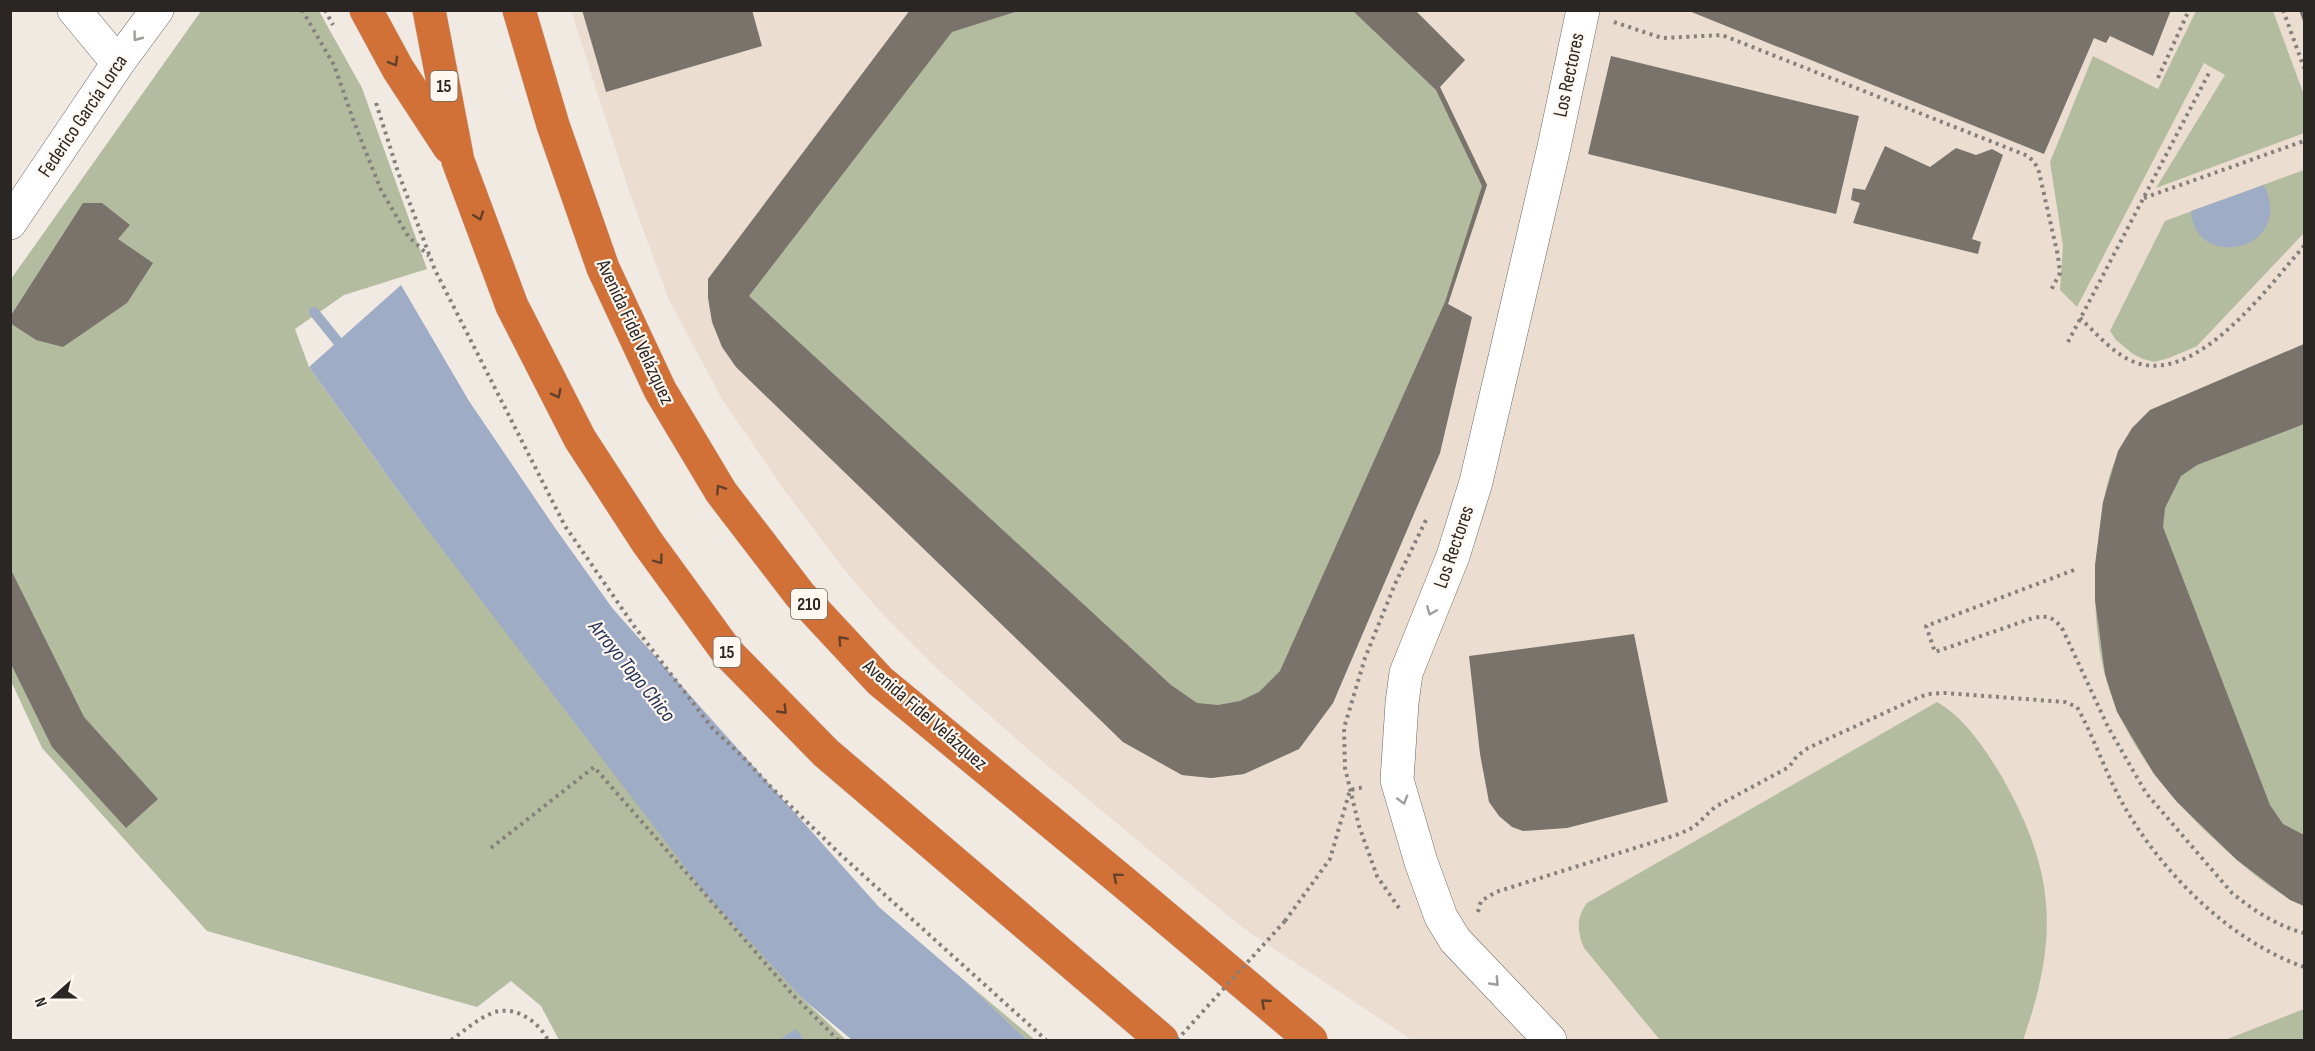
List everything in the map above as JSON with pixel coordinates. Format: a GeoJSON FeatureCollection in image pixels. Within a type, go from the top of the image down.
{"type":"FeatureCollection","features":[{"type":"Feature","properties":{"kind":"highway"},"geometry":{"type":"LineString","coordinates":[[366,10],[398,69],[458,161]]}},
{"type":"Feature","properties":{"kind":"highway","name":"15"},"geometry":{"type":"LineString","coordinates":[[429,10],[458,161],[512,306],[580,439],[646,542],[727,652],[826,753],[1162,1041]]}},
{"type":"Feature","properties":{"kind":"highway","name":"Avenida Fidel Velázquez"},"geometry":{"type":"LineString","coordinates":[[519,10],[553,125],[603,268],[660,390],[721,492],[793,585],[880,681],[1311,1041]]}},
{"type":"Feature","properties":{"kind":"street"},"geometry":{"type":"LineString","coordinates":[[74,10],[118,63]]}},
{"type":"Feature","properties":{"kind":"street","name":"Federico García Lorca"},"geometry":{"type":"LineString","coordinates":[[10,223],[118,63],[157,10]]}},
{"type":"Feature","properties":{"kind":"street","name":"Los Rectores"},"geometry":{"type":"LineString","coordinates":[[1550,1041],[1455,940],[1441,917],[1421,862],[1397,780],[1406,673],[1453,556],[1476,482],[1551,158],[1597,16]]}},
{"type":"Feature","properties":{"kind":"path"},"geometry":{"type":"LineString","coordinates":[[302,10],[334,65],[381,190],[408,236],[430,256]]}},
{"type":"Feature","properties":{"kind":"path"},"geometry":{"type":"LineString","coordinates":[[2158,78],[2189,10]]}},
{"type":"Feature","properties":{"kind":"path"},"geometry":{"type":"LineString","coordinates":[[2283,10],[2304,68]]}},
{"type":"Feature","properties":{"kind":"path"},"geometry":{"type":"LineString","coordinates":[[1597,16],[1662,38],[1722,35],[2028,156],[2035,163],[2039,172],[2058,256],[2060,273],[2050,292]]}},
{"type":"Feature","properties":{"kind":"path"},"geometry":{"type":"LineString","coordinates":[[2068,342],[2209,73]]}},
{"type":"Feature","properties":{"kind":"path"},"geometry":{"type":"LineString","coordinates":[[2143,198],[2304,141]]}},
{"type":"Feature","properties":{"kind":"path"},"geometry":{"type":"LineString","coordinates":[[2080,318],[2127,359],[2153,368],[2170,365],[2200,351],[2240,318],[2304,246]]}},
{"type":"Feature","properties":{"kind":"path"},"geometry":{"type":"LineString","coordinates":[[2074,570],[1926,626],[1935,652],[2033,618],[2045,615],[2056,620],[2063,630],[2108,727],[2146,793],[2232,893],[2248,906],[2280,924],[2304,933]]}},
{"type":"Feature","properties":{"kind":"path"},"geometry":{"type":"LineString","coordinates":[[1478,917],[1481,901],[1488,895],[1679,834],[1694,827],[1715,807],[1789,767],[1797,756],[1808,748],[1915,699],[1928,694],[1945,693],[2066,702],[2077,707],[2124,806],[2146,839],[2171,870],[2219,919],[2243,936],[2304,967]]}},
{"type":"Feature","properties":{"kind":"path"},"geometry":{"type":"LineString","coordinates":[[491,848],[594,766],[794,995],[838,1041]]}},
{"type":"Feature","properties":{"kind":"path"},"geometry":{"type":"LineString","coordinates":[[1177,1041],[1285,921],[1330,859],[1350,790],[1397,780]]}},
{"type":"Feature","properties":{"kind":"path"},"geometry":{"type":"LineString","coordinates":[[451,1041],[492,1013],[509,1010],[529,1017],[545,1034],[548,1041]]}},
{"type":"Feature","properties":{"kind":"shaded area"},"geometry":{"type":"Polygon","coordinates":[[[571,11],[2304,11],[2304,1040],[1412,1040],[1243,928],[1030,751],[935,667],[885,617],[843,568],[782,487],[722,399],[669,300],[630,194],[571,11]]]}},
{"type":"Feature","properties":{"kind":"green space"},"geometry":{"type":"Polygon","coordinates":[[[201,11],[319,11],[362,88],[427,269],[344,295],[295,329],[309,367],[413,511],[803,999],[846,1040],[559,1040],[541,1006],[511,981],[477,1007],[207,931],[42,748],[11,681],[11,279],[201,11]]]}},
{"type":"Feature","properties":{"kind":"green space"},"geometry":{"type":"Polygon","coordinates":[[[910,11],[1415,11],[1465,60],[1440,87],[1487,185],[1448,304],[1440,453],[1333,703],[1299,749],[1244,774],[1211,778],[1182,775],[1123,742],[736,367],[723,346],[711,315],[708,279],[910,11]]]}},
{"type":"Feature","properties":{"kind":"green space"},"geometry":{"type":"Polygon","coordinates":[[[2196,11],[2273,11],[2304,95],[2304,133],[2156,188],[2225,75],[2204,63],[2077,307],[2060,290],[2063,246],[2050,162],[2093,56],[2158,89],[2196,11]]]}},
{"type":"Feature","properties":{"kind":"green space"},"geometry":{"type":"Polygon","coordinates":[[[2304,170],[2304,233],[2197,346],[2154,362],[2133,354],[2116,340],[2110,331],[2165,221],[2304,170]]]}},
{"type":"Feature","properties":{"kind":"green space"},"geometry":{"type":"Polygon","coordinates":[[[2304,344],[2304,906],[2269,885],[2227,851],[2174,798],[2148,765],[2127,730],[2110,691],[2099,646],[2095,601],[2099,533],[2108,481],[2119,452],[2137,424],[2150,410],[2304,344]]]}},
{"type":"Feature","properties":{"kind":"green space"},"geometry":{"type":"Polygon","coordinates":[[[1937,702],[1966,726],[1996,767],[2020,811],[2042,875],[2046,906],[2046,937],[2035,1003],[2023,1040],[1660,1040],[1584,948],[1580,936],[1579,919],[1587,903],[1937,702]]]}},
{"type":"Feature","properties":{"kind":"green space"},"geometry":{"type":"Polygon","coordinates":[[[966,982],[1035,1040],[1027,1040],[966,982]]]}},
{"type":"Feature","properties":{"kind":"green space"},"geometry":{"type":"Polygon","coordinates":[[[2304,1009],[2304,1040],[2225,1040],[2304,1009]]]}},
{"type":"Feature","properties":{"kind":"water"},"geometry":{"type":"Polygon","coordinates":[[[2264,185],[2270,207],[2267,225],[2256,238],[2241,246],[2224,247],[2209,242],[2197,230],[2191,211],[2264,185]]]}},
{"type":"Feature","properties":{"kind":"water"},"geometry":{"type":"Polygon","coordinates":[[[401,285],[469,401],[613,609],[879,907],[966,982],[1027,1040],[852,1040],[803,999],[704,892],[413,511],[309,367],[401,285]]]}},
{"type":"Feature","properties":{"kind":"water"},"geometry":{"type":"Polygon","coordinates":[[[796,1029],[804,1040],[779,1040],[796,1029]]]}},
{"type":"Feature","properties":{"kind":"building"},"geometry":{"type":"Polygon","coordinates":[[[582,10],[752,10],[762,46],[606,92],[582,10]]]}},
{"type":"Feature","properties":{"kind":"building"},"geometry":{"type":"Polygon","coordinates":[[[910,10],[1018,11],[952,32],[749,296],[1171,685],[1197,703],[1218,705],[1240,701],[1259,692],[1280,671],[1445,302],[1482,186],[1436,90],[1352,10],[1415,10],[1465,60],[1440,87],[1487,185],[1448,304],[1472,317],[1440,453],[1333,703],[1299,749],[1244,774],[1211,778],[1182,775],[1123,742],[736,367],[722,347],[712,322],[708,279],[910,10]]]}},
{"type":"Feature","properties":{"kind":"building"},"geometry":{"type":"Polygon","coordinates":[[[2171,10],[2153,56],[2110,36],[2106,43],[2094,38],[2044,154],[1689,11],[2171,10]]]}},
{"type":"Feature","properties":{"kind":"building"},"geometry":{"type":"Polygon","coordinates":[[[2299,10],[2304,10],[2304,24],[2299,10]]]}},
{"type":"Feature","properties":{"kind":"building"},"geometry":{"type":"Polygon","coordinates":[[[1611,56],[1859,116],[1836,214],[1588,154],[1611,56]]]}},
{"type":"Feature","properties":{"kind":"building"},"geometry":{"type":"Polygon","coordinates":[[[1885,146],[1930,167],[1956,148],[1976,155],[1992,149],[2003,155],[1972,239],[1981,242],[1978,254],[1853,223],[1860,203],[1851,200],[1853,188],[1865,190],[1885,146]]]}},
{"type":"Feature","properties":{"kind":"building"},"geometry":{"type":"Polygon","coordinates":[[[83,203],[102,203],[130,225],[118,239],[153,263],[127,303],[63,347],[36,340],[10,323],[10,317],[83,203]]]}},
{"type":"Feature","properties":{"kind":"building"},"geometry":{"type":"Polygon","coordinates":[[[2304,344],[2304,424],[2197,465],[2181,476],[2165,508],[2163,527],[2270,805],[2283,824],[2304,835],[2304,906],[2290,900],[2237,860],[2177,802],[2154,774],[2117,712],[2105,674],[2095,600],[2095,565],[2103,502],[2118,451],[2132,428],[2150,410],[2304,344]]]}},
{"type":"Feature","properties":{"kind":"building"},"geometry":{"type":"Polygon","coordinates":[[[10,568],[84,717],[158,799],[126,828],[52,747],[10,662],[10,568]]]}},
{"type":"Feature","properties":{"kind":"building"},"geometry":{"type":"Polygon","coordinates":[[[1634,634],[1668,802],[1567,828],[1523,831],[1512,827],[1499,816],[1489,802],[1480,754],[1469,656],[1634,634]]]}},
{"type":"Feature","properties":{"kind":"waterway","name":"Arroyo Topo Chico"},"geometry":{"type":"LineString","coordinates":[[314,312],[347,353]]}}]}
